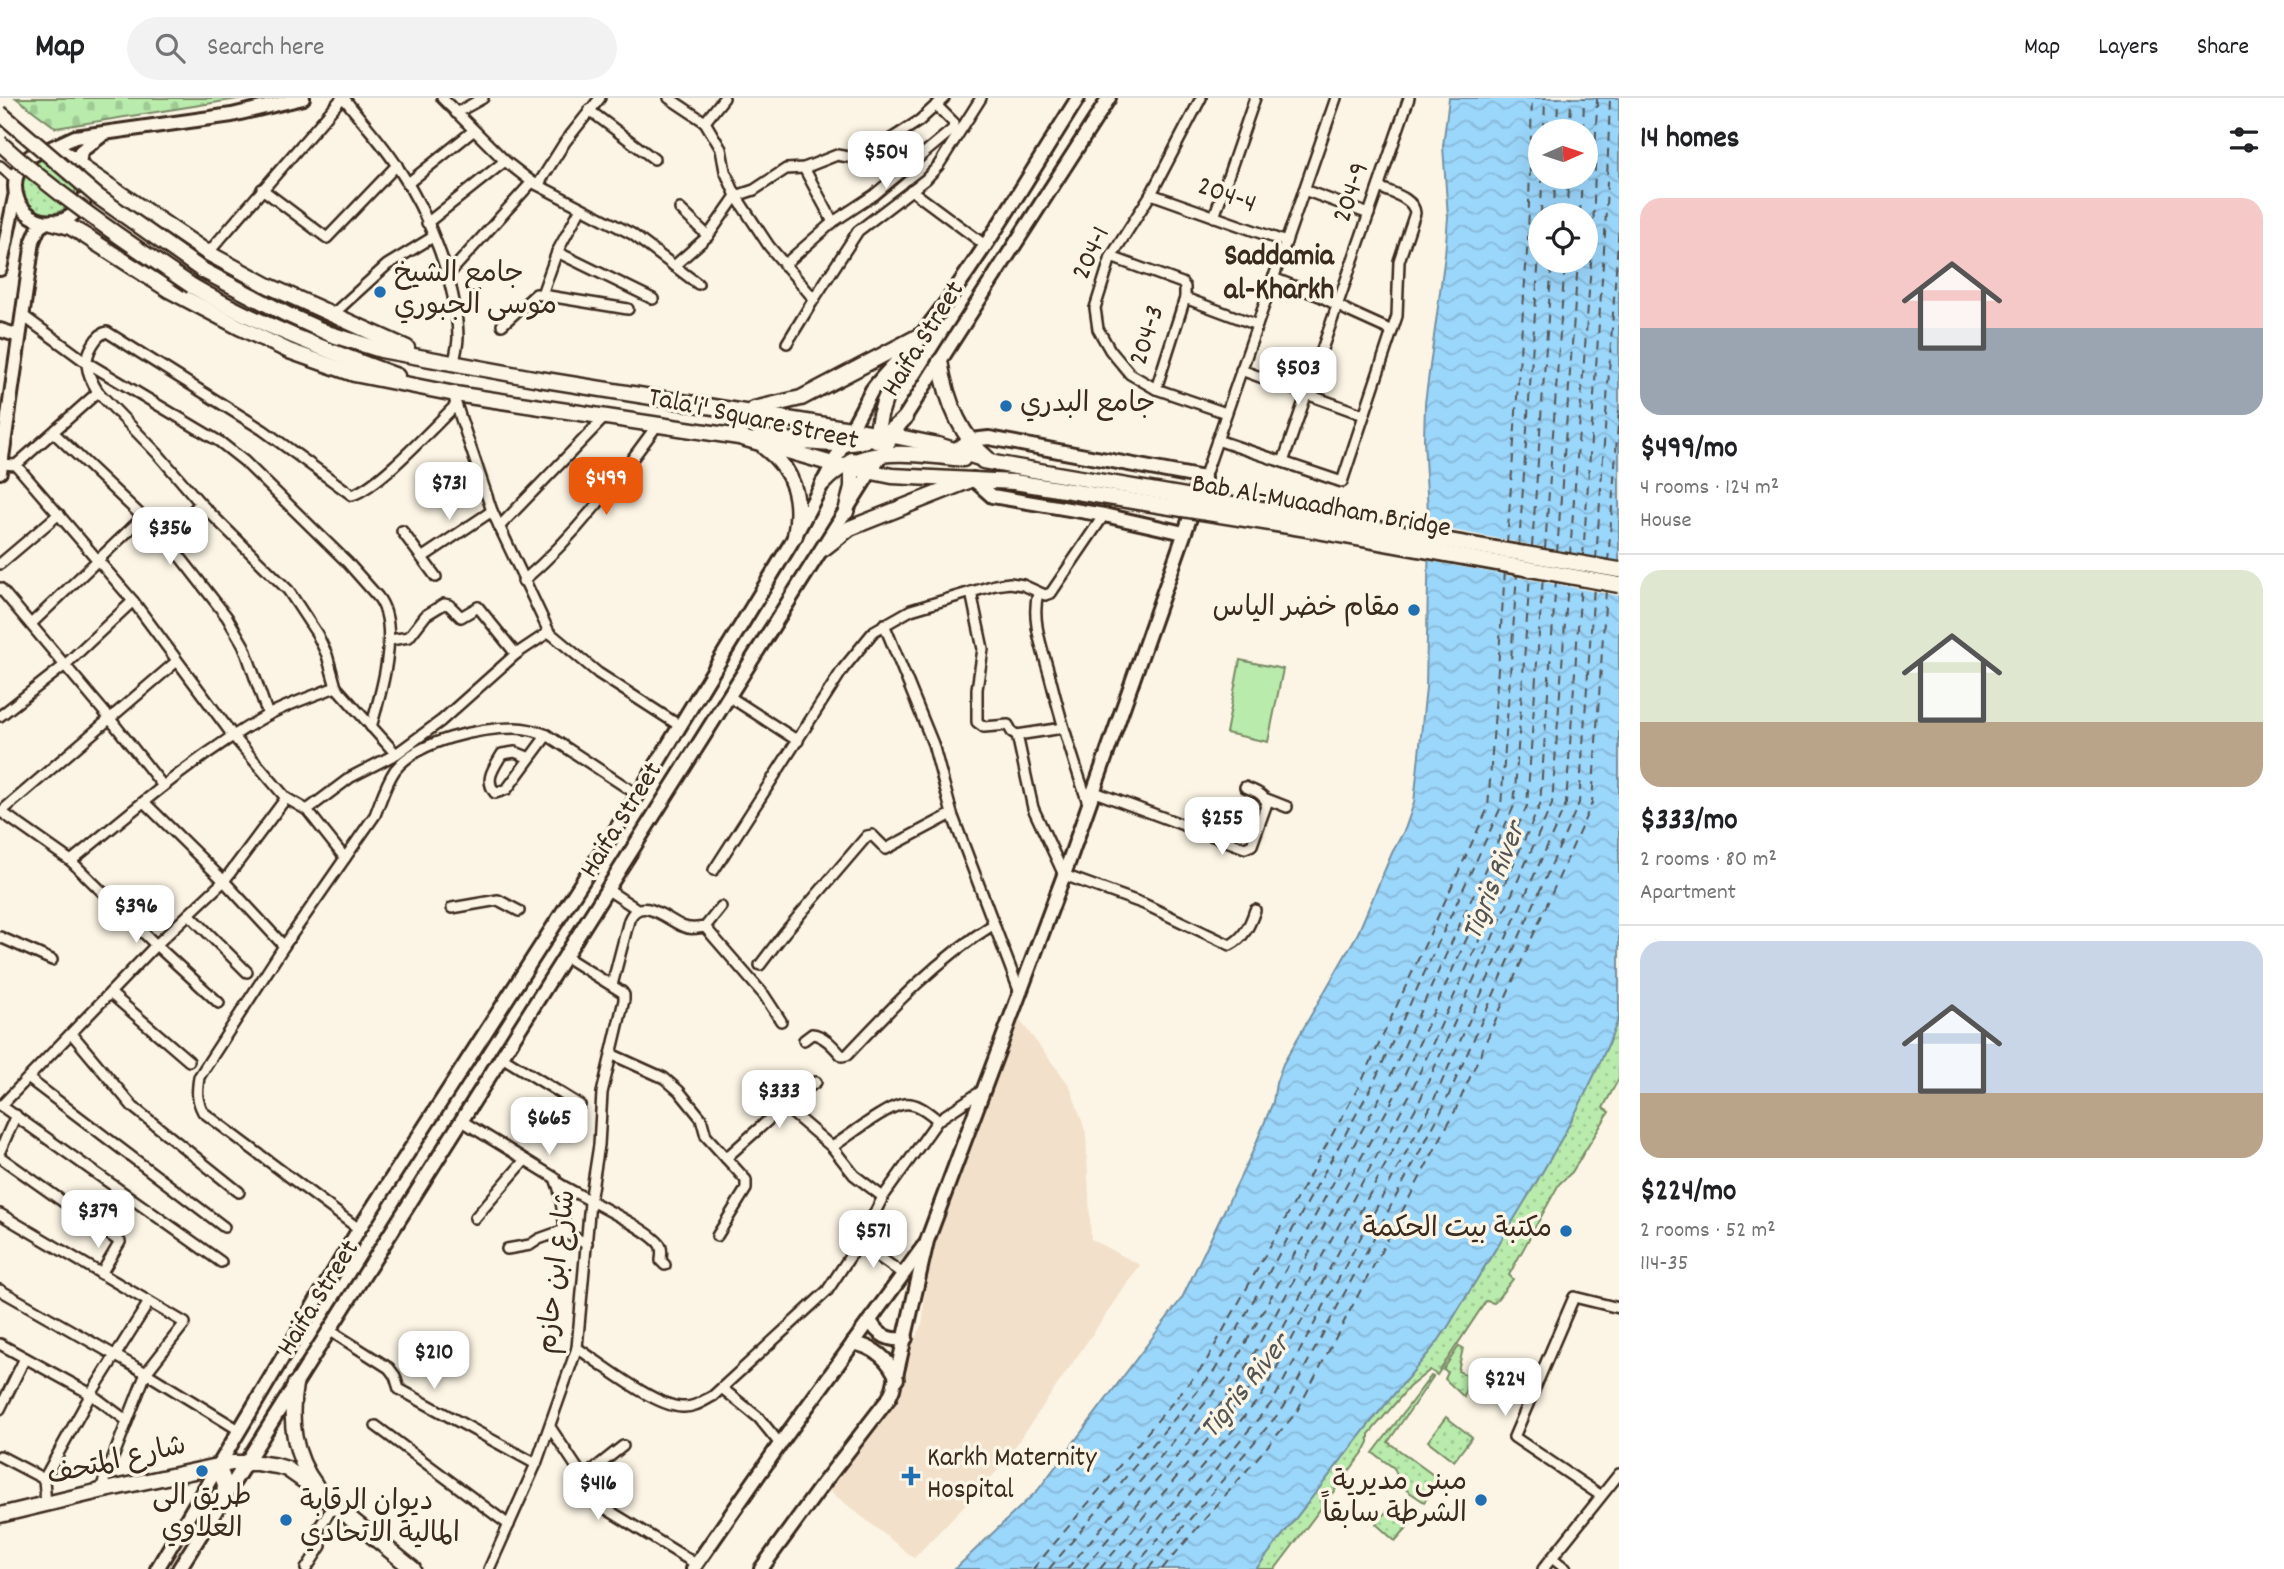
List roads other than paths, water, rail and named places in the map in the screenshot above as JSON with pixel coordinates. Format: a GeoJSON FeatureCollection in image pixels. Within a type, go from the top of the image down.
{"type":"FeatureCollection","features":[{"type":"Feature","properties":{"kind":"main road"},"geometry":{"type":"LineString","coordinates":[[0,269],[13,211],[15,179],[28,158],[75,138],[232,115],[303,98]]}},
{"type":"Feature","properties":{"kind":"main road","name":"Haifa Street"},"geometry":{"type":"LineString","coordinates":[[847,439],[872,390],[885,372],[921,335],[985,244],[1078,98]]}},
{"type":"Feature","properties":{"kind":"main road","name":"Haifa Street"},"geometry":{"type":"LineString","coordinates":[[905,418],[1109,98]]}},
{"type":"Feature","properties":{"kind":"main road"},"geometry":{"type":"LineString","coordinates":[[0,113],[97,196],[202,270],[330,334],[381,350],[447,363]]}},
{"type":"Feature","properties":{"kind":"main road"},"geometry":{"type":"LineString","coordinates":[[0,472],[33,241],[39,228],[50,222],[64,220],[80,207],[87,187],[81,166],[81,151],[104,135]]}},
{"type":"Feature","properties":{"kind":"main road"},"geometry":{"type":"LineString","coordinates":[[0,143],[28,169],[90,216],[192,286],[228,307],[338,356],[451,397]]}},
{"type":"Feature","properties":{"kind":"main road"},"geometry":{"type":"LineString","coordinates":[[47,150],[69,155],[208,253],[269,286],[331,316],[447,363]]}},
{"type":"Feature","properties":{"kind":"main road"},"geometry":{"type":"LineString","coordinates":[[15,193],[23,210],[30,216],[70,227],[169,289],[289,351],[354,374],[451,397]]}},
{"type":"Feature","properties":{"kind":"main road"},"geometry":{"type":"LineString","coordinates":[[0,330],[19,336]]}},
{"type":"Feature","properties":{"kind":"main road"},"geometry":{"type":"LineString","coordinates":[[740,411],[774,406],[801,398],[921,335]]}},
{"type":"Feature","properties":{"kind":"main road"},"geometry":{"type":"LineString","coordinates":[[761,1569],[889,1398],[897,1379],[928,1241],[1064,875],[1204,478],[989,438],[971,440],[948,453],[878,460],[883,435],[880,411],[886,394],[921,335]]}},
{"type":"Feature","properties":{"kind":"main road"},"geometry":{"type":"LineString","coordinates":[[940,361],[950,401],[971,440],[992,462]]}},
{"type":"Feature","properties":{"kind":"main road","name":"Tala'i' Square Street"},"geometry":{"type":"LineString","coordinates":[[447,363],[835,426],[847,439]]}},
{"type":"Feature","properties":{"kind":"main road","name":"Tala'i' Square Street"},"geometry":{"type":"LineString","coordinates":[[451,397],[606,416],[739,437],[845,465],[878,460],[892,476],[1014,482]]}},
{"type":"Feature","properties":{"kind":"main road"},"geometry":{"type":"LineString","coordinates":[[883,435],[905,418]]}},
{"type":"Feature","properties":{"kind":"main road"},"geometry":{"type":"LineString","coordinates":[[739,437],[847,439],[883,435],[948,453]]}},
{"type":"Feature","properties":{"kind":"main road"},"geometry":{"type":"LineString","coordinates":[[846,512],[852,487],[845,465],[847,439]]}},
{"type":"Feature","properties":{"kind":"main road"},"geometry":{"type":"LineString","coordinates":[[758,443],[782,463],[793,481],[798,501],[795,536]]}},
{"type":"Feature","properties":{"kind":"main road","name":"Bab Al-Muaadham Bridge"},"geometry":{"type":"LineString","coordinates":[[948,453],[1016,467],[1619,570]]}},
{"type":"Feature","properties":{"kind":"main road","name":"Haifa Street"},"geometry":{"type":"LineString","coordinates":[[179,1569],[878,460]]}},
{"type":"Feature","properties":{"kind":"main road"},"geometry":{"type":"LineString","coordinates":[[823,483],[845,465]]}},
{"type":"Feature","properties":{"kind":"main road"},"geometry":{"type":"LineString","coordinates":[[823,549],[839,535],[863,522],[973,479],[992,496],[1104,515],[1184,533]]}},
{"type":"Feature","properties":{"kind":"main road","name":"Bab Al-Muaadham Bridge"},"geometry":{"type":"LineString","coordinates":[[1014,482],[1307,529],[1619,585]]}},
{"type":"Feature","properties":{"kind":"main road","name":"Haifa Street"},"geometry":{"type":"LineString","coordinates":[[157,1569],[359,1228],[638,795],[795,536],[823,483]]}},
{"type":"Feature","properties":{"kind":"main road"},"geometry":{"type":"LineString","coordinates":[[695,1566],[928,1241]]}},
{"type":"Feature","properties":{"kind":"main road"},"geometry":{"type":"LineString","coordinates":[[870,1320],[877,1331],[887,1338],[906,1338]]}},
{"type":"Feature","properties":{"kind":"main road"},"geometry":{"type":"LineString","coordinates":[[853,1343],[870,1348],[884,1357],[897,1379]]}},
{"type":"Feature","properties":{"kind":"main road"},"geometry":{"type":"LineString","coordinates":[[295,1384],[291,1407],[293,1431],[304,1465],[329,1500],[413,1569]]}},
{"type":"Feature","properties":{"kind":"main road"},"geometry":{"type":"LineString","coordinates":[[232,1443],[237,1453],[249,1458]]}},
{"type":"Feature","properties":{"kind":"main road","name":"شارع المتحف"},"geometry":{"type":"LineString","coordinates":[[0,1515],[249,1458],[287,1469],[329,1500]]}},
{"type":"Feature","properties":{"kind":"main road"},"geometry":{"type":"LineString","coordinates":[[218,1466],[225,1483],[224,1496]]}},
{"type":"Feature","properties":{"kind":"street"},"geometry":{"type":"LineString","coordinates":[[208,253],[343,98],[397,165],[433,237],[447,276],[456,315],[458,339],[447,363]]}},
{"type":"Feature","properties":{"kind":"street"},"geometry":{"type":"LineString","coordinates":[[442,98],[505,161],[535,183],[632,234],[698,284]]}},
{"type":"Feature","properties":{"kind":"street"},"geometry":{"type":"LineString","coordinates":[[456,113],[483,98]]}},
{"type":"Feature","properties":{"kind":"street"},"geometry":{"type":"LineString","coordinates":[[447,276],[535,183],[600,98]]}},
{"type":"Feature","properties":{"kind":"street"},"geometry":{"type":"LineString","coordinates":[[669,98],[705,122],[721,149],[725,171],[736,196],[784,265],[814,299]]}},
{"type":"Feature","properties":{"kind":"street"},"geometry":{"type":"LineString","coordinates":[[705,122],[724,98]]}},
{"type":"Feature","properties":{"kind":"street"},"geometry":{"type":"LineString","coordinates":[[674,266],[708,236],[736,196],[754,190],[786,169],[804,167],[837,155],[855,159],[864,157],[919,121],[944,98]]}},
{"type":"Feature","properties":{"kind":"street"},"geometry":{"type":"LineString","coordinates":[[787,343],[858,232],[938,166],[981,98]]}},
{"type":"Feature","properties":{"kind":"street","name":"204-1"},"geometry":{"type":"LineString","coordinates":[[1201,98],[1151,194],[1111,257],[1095,308],[1098,329],[1129,374],[1156,389],[1226,413]]}},
{"type":"Feature","properties":{"kind":"street"},"geometry":{"type":"LineString","coordinates":[[1214,217],[1255,98]]}},
{"type":"Feature","properties":{"kind":"street"},"geometry":{"type":"LineString","coordinates":[[1204,478],[1336,98]]}},
{"type":"Feature","properties":{"kind":"street","name":"204-9"},"geometry":{"type":"LineString","coordinates":[[1283,462],[1409,98]]}},
{"type":"Feature","properties":{"kind":"street"},"geometry":{"type":"LineString","coordinates":[[784,265],[833,222],[874,195],[953,130],[954,123],[937,106]]}},
{"type":"Feature","properties":{"kind":"street"},"geometry":{"type":"LineString","coordinates":[[589,110],[654,159]]}},
{"type":"Feature","properties":{"kind":"street"},"geometry":{"type":"LineString","coordinates":[[407,184],[473,131]]}},
{"type":"Feature","properties":{"kind":"street"},"geometry":{"type":"LineString","coordinates":[[427,223],[505,161]]}},
{"type":"Feature","properties":{"kind":"street"},"geometry":{"type":"LineString","coordinates":[[262,189],[327,238],[397,165]]}},
{"type":"Feature","properties":{"kind":"street"},"geometry":{"type":"LineString","coordinates":[[0,166],[15,179]]}},
{"type":"Feature","properties":{"kind":"street"},"geometry":{"type":"LineString","coordinates":[[804,167],[833,222]]}},
{"type":"Feature","properties":{"kind":"street"},"geometry":{"type":"LineString","coordinates":[[1217,440],[1342,482],[1397,316],[1399,261],[1415,213],[1415,206],[1410,202],[1379,187]]}},
{"type":"Feature","properties":{"kind":"street"},"geometry":{"type":"LineString","coordinates":[[911,190],[985,244]]}},
{"type":"Feature","properties":{"kind":"street"},"geometry":{"type":"LineString","coordinates":[[1304,190],[1369,214]]}},
{"type":"Feature","properties":{"kind":"street","name":"204-4"},"geometry":{"type":"LineString","coordinates":[[1151,194],[1286,242]]}},
{"type":"Feature","properties":{"kind":"street"},"geometry":{"type":"LineString","coordinates":[[542,293],[557,252],[581,208]]}},
{"type":"Feature","properties":{"kind":"street"},"geometry":{"type":"LineString","coordinates":[[680,209],[708,236]]}},
{"type":"Feature","properties":{"kind":"street"},"geometry":{"type":"LineString","coordinates":[[331,316],[387,265],[433,237]]}},
{"type":"Feature","properties":{"kind":"street"},"geometry":{"type":"LineString","coordinates":[[557,252],[653,299]]}},
{"type":"Feature","properties":{"kind":"street"},"geometry":{"type":"LineString","coordinates":[[1111,257],[1182,283],[1185,287],[1185,298],[1257,325]]}},
{"type":"Feature","properties":{"kind":"street"},"geometry":{"type":"LineString","coordinates":[[1273,278],[1338,304],[1392,331]]}},
{"type":"Feature","properties":{"kind":"street"},"geometry":{"type":"LineString","coordinates":[[502,325],[530,297],[542,293],[628,309]]}},
{"type":"Feature","properties":{"kind":"street","name":"204-3"},"geometry":{"type":"LineString","coordinates":[[1156,389],[1185,298]]}},
{"type":"Feature","properties":{"kind":"street"},"geometry":{"type":"LineString","coordinates":[[22,315],[86,362],[220,442],[244,461],[347,562],[378,597],[382,603],[390,640],[385,673],[371,727]]}},
{"type":"Feature","properties":{"kind":"street"},"geometry":{"type":"LineString","coordinates":[[396,754],[336,687],[317,634],[288,590],[200,503],[158,454],[98,392],[86,362],[102,332],[107,332],[263,430],[352,495],[385,472],[451,397],[492,512],[549,632],[598,673],[680,726]]}},
{"type":"Feature","properties":{"kind":"street"},"geometry":{"type":"LineString","coordinates":[[1241,370],[1364,415]]}},
{"type":"Feature","properties":{"kind":"street"},"geometry":{"type":"LineString","coordinates":[[1,464],[16,465],[98,392]]}},
{"type":"Feature","properties":{"kind":"street"},"geometry":{"type":"LineString","coordinates":[[499,527],[606,416]]}},
{"type":"Feature","properties":{"kind":"street"},"geometry":{"type":"LineString","coordinates":[[523,581],[547,560],[606,495],[658,424]]}},
{"type":"Feature","properties":{"kind":"street"},"geometry":{"type":"LineString","coordinates":[[54,433],[167,540],[237,631],[268,715]]}},
{"type":"Feature","properties":{"kind":"street"},"geometry":{"type":"LineString","coordinates":[[16,465],[133,601],[234,737],[286,798],[307,810],[345,858]]}},
{"type":"Feature","properties":{"kind":"street"},"geometry":{"type":"LineString","coordinates":[[167,540],[200,503]]}},
{"type":"Feature","properties":{"kind":"street"},"geometry":{"type":"LineString","coordinates":[[423,557],[492,512]]}},
{"type":"Feature","properties":{"kind":"street"},"geometry":{"type":"LineString","coordinates":[[0,564],[59,514]]}},
{"type":"Feature","properties":{"kind":"street"},"geometry":{"type":"LineString","coordinates":[[714,870],[860,646],[884,624],[911,610],[1010,583],[1023,585],[1045,595],[1051,593],[1104,515]]}},
{"type":"Feature","properties":{"kind":"street"},"geometry":{"type":"LineString","coordinates":[[31,624],[143,517]]}},
{"type":"Feature","properties":{"kind":"street"},"geometry":{"type":"LineString","coordinates":[[402,531],[436,578]]}},
{"type":"Feature","properties":{"kind":"street"},"geometry":{"type":"LineString","coordinates":[[0,588],[163,786]]}},
{"type":"Feature","properties":{"kind":"street"},"geometry":{"type":"LineString","coordinates":[[971,592],[983,649],[977,689],[977,722],[984,727],[1009,725],[1017,735],[1063,728]]}},
{"type":"Feature","properties":{"kind":"street"},"geometry":{"type":"LineString","coordinates":[[1038,593],[1035,604],[1040,640],[1063,728],[1090,797],[1245,848],[1252,845],[1261,822],[1267,803],[1264,798]]}},
{"type":"Feature","properties":{"kind":"street"},"geometry":{"type":"LineString","coordinates":[[0,716],[65,665],[133,601]]}},
{"type":"Feature","properties":{"kind":"street"},"geometry":{"type":"LineString","coordinates":[[390,640],[409,638],[423,617],[444,604],[449,605],[461,617],[478,607],[516,654]]}},
{"type":"Feature","properties":{"kind":"street"},"geometry":{"type":"LineString","coordinates":[[884,624],[933,744],[952,814],[1020,992]]}},
{"type":"Feature","properties":{"kind":"street"},"geometry":{"type":"LineString","coordinates":[[307,810],[351,777],[396,754],[441,721],[516,654],[549,632]]}},
{"type":"Feature","properties":{"kind":"street"},"geometry":{"type":"LineString","coordinates":[[177,661],[1,811],[71,861],[219,1003]]}},
{"type":"Feature","properties":{"kind":"street"},"geometry":{"type":"LineString","coordinates":[[71,861],[163,786],[234,737],[268,715],[336,687]]}},
{"type":"Feature","properties":{"kind":"street"},"geometry":{"type":"LineString","coordinates":[[730,697],[798,741]]}},
{"type":"Feature","properties":{"kind":"street"},"geometry":{"type":"LineString","coordinates":[[359,1228],[203,1112],[197,1101],[199,1077],[284,946],[376,815],[396,769],[431,744],[475,733],[515,728],[547,735],[638,795]]}},
{"type":"Feature","properties":{"kind":"street"},"geometry":{"type":"LineString","coordinates":[[530,758],[515,752],[502,754],[489,779],[489,786],[495,793],[507,789],[530,758],[547,735]]}},
{"type":"Feature","properties":{"kind":"street"},"geometry":{"type":"LineString","coordinates":[[1017,735],[1033,808],[1064,875],[1144,904],[1230,945],[1238,941],[1250,925],[1255,910]]}},
{"type":"Feature","properties":{"kind":"street"},"geometry":{"type":"LineString","coordinates":[[1245,787],[1287,807]]}},
{"type":"Feature","properties":{"kind":"street"},"geometry":{"type":"LineString","coordinates":[[221,1262],[1,1106],[156,945],[224,881],[286,798]]}},
{"type":"Feature","properties":{"kind":"street"},"geometry":{"type":"LineString","coordinates":[[144,802],[224,881],[284,946]]}},
{"type":"Feature","properties":{"kind":"street"},"geometry":{"type":"LineString","coordinates":[[760,965],[867,836],[873,835],[886,849],[952,814]]}},
{"type":"Feature","properties":{"kind":"street"},"geometry":{"type":"LineString","coordinates":[[608,890],[637,909]]}},
{"type":"Feature","properties":{"kind":"street"},"geometry":{"type":"LineString","coordinates":[[452,908],[498,900],[519,911]]}},
{"type":"Feature","properties":{"kind":"street"},"geometry":{"type":"LineString","coordinates":[[566,957],[612,985],[629,920],[637,909],[651,909],[687,928],[705,927],[721,907]]}},
{"type":"Feature","properties":{"kind":"street"},"geometry":{"type":"LineString","coordinates":[[189,914],[247,972]]}},
{"type":"Feature","properties":{"kind":"street"},"geometry":{"type":"LineString","coordinates":[[804,1041],[808,1036],[816,1034],[842,1056],[847,1055],[921,978],[959,946],[994,924]]}},
{"type":"Feature","properties":{"kind":"street"},"geometry":{"type":"LineString","coordinates":[[705,927],[764,995],[781,1021]]}},
{"type":"Feature","properties":{"kind":"street"},"geometry":{"type":"LineString","coordinates":[[0,937],[52,960]]}},
{"type":"Feature","properties":{"kind":"street","name":"شارع ابن حازم"},"geometry":{"type":"LineString","coordinates":[[489,1569],[536,1464],[577,1348],[602,1093],[624,995],[612,985]]}},
{"type":"Feature","properties":{"kind":"street"},"geometry":{"type":"LineString","coordinates":[[110,993],[189,1061]]}},
{"type":"Feature","properties":{"kind":"street"},"geometry":{"type":"LineString","coordinates":[[72,1034],[133,1107],[239,1192]]}},
{"type":"Feature","properties":{"kind":"street"},"geometry":{"type":"LineString","coordinates":[[611,1054],[672,1083],[701,1118],[706,1136],[748,1185],[717,1236]]}},
{"type":"Feature","properties":{"kind":"street"},"geometry":{"type":"LineString","coordinates":[[502,1057],[580,1105]]}},
{"type":"Feature","properties":{"kind":"street"},"geometry":{"type":"LineString","coordinates":[[29,1079],[224,1227]]}},
{"type":"Feature","properties":{"kind":"street"},"geometry":{"type":"LineString","coordinates":[[726,1158],[784,1105],[816,1082]]}},
{"type":"Feature","properties":{"kind":"street"},"geometry":{"type":"LineString","coordinates":[[577,1348],[648,1395],[674,1406],[684,1408],[697,1405],[723,1389],[827,1290],[859,1243],[883,1197],[938,1120],[986,1088]]}},
{"type":"Feature","properties":{"kind":"street"},"geometry":{"type":"LineString","coordinates":[[832,1147],[891,1108],[905,1103],[921,1107],[938,1120]]}},
{"type":"Feature","properties":{"kind":"street"},"geometry":{"type":"LineString","coordinates":[[784,1105],[832,1147],[854,1175],[883,1197]]}},
{"type":"Feature","properties":{"kind":"street"},"geometry":{"type":"LineString","coordinates":[[0,1151],[16,1115]]}},
{"type":"Feature","properties":{"kind":"street"},"geometry":{"type":"LineString","coordinates":[[462,1121],[555,1178],[558,1183],[564,1230],[569,1237],[587,1244]]}},
{"type":"Feature","properties":{"kind":"street"},"geometry":{"type":"LineString","coordinates":[[0,1157],[120,1242],[101,1274]]}},
{"type":"Feature","properties":{"kind":"street"},"geometry":{"type":"LineString","coordinates":[[475,1218],[525,1160]]}},
{"type":"Feature","properties":{"kind":"street"},"geometry":{"type":"LineString","coordinates":[[558,1183],[632,1223],[659,1244],[661,1261],[665,1265]]}},
{"type":"Feature","properties":{"kind":"street"},"geometry":{"type":"LineString","coordinates":[[0,1214],[185,1323],[146,1373],[100,1491]]}},
{"type":"Feature","properties":{"kind":"street"},"geometry":{"type":"LineString","coordinates":[[507,1249],[530,1245],[564,1230]]}},
{"type":"Feature","properties":{"kind":"street"},"geometry":{"type":"LineString","coordinates":[[859,1243],[904,1274]]}},
{"type":"Feature","properties":{"kind":"street"},"geometry":{"type":"LineString","coordinates":[[0,1290],[146,1373],[239,1430]]}},
{"type":"Feature","properties":{"kind":"street"},"geometry":{"type":"LineString","coordinates":[[1600,1495],[1514,1437],[1574,1297],[1619,1308]]}},
{"type":"Feature","properties":{"kind":"street"},"geometry":{"type":"LineString","coordinates":[[46,1505],[44,1479],[90,1394],[149,1302]]}},
{"type":"Feature","properties":{"kind":"street"},"geometry":{"type":"LineString","coordinates":[[329,1330],[389,1368],[396,1376],[400,1389],[536,1464]]}},
{"type":"Feature","properties":{"kind":"street"},"geometry":{"type":"LineString","coordinates":[[0,1344],[90,1394],[126,1420]]}},
{"type":"Feature","properties":{"kind":"street"},"geometry":{"type":"LineString","coordinates":[[0,1409],[25,1358]]}},
{"type":"Feature","properties":{"kind":"street"},"geometry":{"type":"LineString","coordinates":[[723,1389],[759,1418],[780,1444]]}},
{"type":"Feature","properties":{"kind":"street"},"geometry":{"type":"LineString","coordinates":[[376,1426],[509,1525]]}},
{"type":"Feature","properties":{"kind":"street"},"geometry":{"type":"LineString","coordinates":[[550,1427],[603,1507],[695,1566]]}},
{"type":"Feature","properties":{"kind":"street"},"geometry":{"type":"LineString","coordinates":[[584,1477],[623,1446]]}},
{"type":"Feature","properties":{"kind":"street"},"geometry":{"type":"LineString","coordinates":[[0,1456],[44,1479]]}},
{"type":"Feature","properties":{"kind":"street"},"geometry":{"type":"LineString","coordinates":[[1543,1569],[1619,1474]]}},
{"type":"Feature","properties":{"kind":"street"},"geometry":{"type":"LineString","coordinates":[[306,1569],[321,1546],[318,1529],[329,1500]]}},
{"type":"Feature","properties":{"kind":"street"},"geometry":{"type":"LineString","coordinates":[[1552,1558],[1566,1569]]}},
{"type":"Feature","properties":{"kind":"water","name":"Tigris River"},"geometry":{"type":"Polygon","coordinates":[[[1449,98],[1619,98],[1619,1017],[1563,1137],[1449,1325],[1256,1569],[955,1569],[1038,1490],[1182,1298],[1252,1153],[1273,1102],[1283,1064],[1358,933],[1405,829],[1414,803],[1426,687],[1429,531],[1424,439],[1425,403],[1448,217],[1443,146],[1449,98]]]}},
{"type":"Feature","properties":{"kind":"place","name":"جامع الشيخ موسى الجبوري"},"geometry":{"type":"Point","coordinates":[380,292]}},
{"type":"Feature","properties":{"kind":"place","name":"جامع البدري"},"geometry":{"type":"Point","coordinates":[1006,406]}},
{"type":"Feature","properties":{"kind":"place","name":"مقام خضر الياس"},"geometry":{"type":"Point","coordinates":[1414,610]}},
{"type":"Feature","properties":{"kind":"place","name":"مكتبة بيت الحكمة"},"geometry":{"type":"Point","coordinates":[1566,1231]}},
{"type":"Feature","properties":{"kind":"place","name":"طريق الى العلاوي"},"geometry":{"type":"Point","coordinates":[202,1471]}},
{"type":"Feature","properties":{"kind":"place","name":"Karkh Maternity Hospital"},"geometry":{"type":"Point","coordinates":[911,1476]}},
{"type":"Feature","properties":{"kind":"place","name":"مبنى مديرية الشرطة سابقاً"},"geometry":{"type":"Point","coordinates":[1481,1500]}},
{"type":"Feature","properties":{"kind":"place","name":"ديوان الرقابة المالية الاتحادي"},"geometry":{"type":"Point","coordinates":[286,1520]}},
{"type":"Feature","properties":{"kind":"district","name":"Saddamia al-Kharkh"},"geometry":{"type":"Point","coordinates":[1279,275]}}]}
